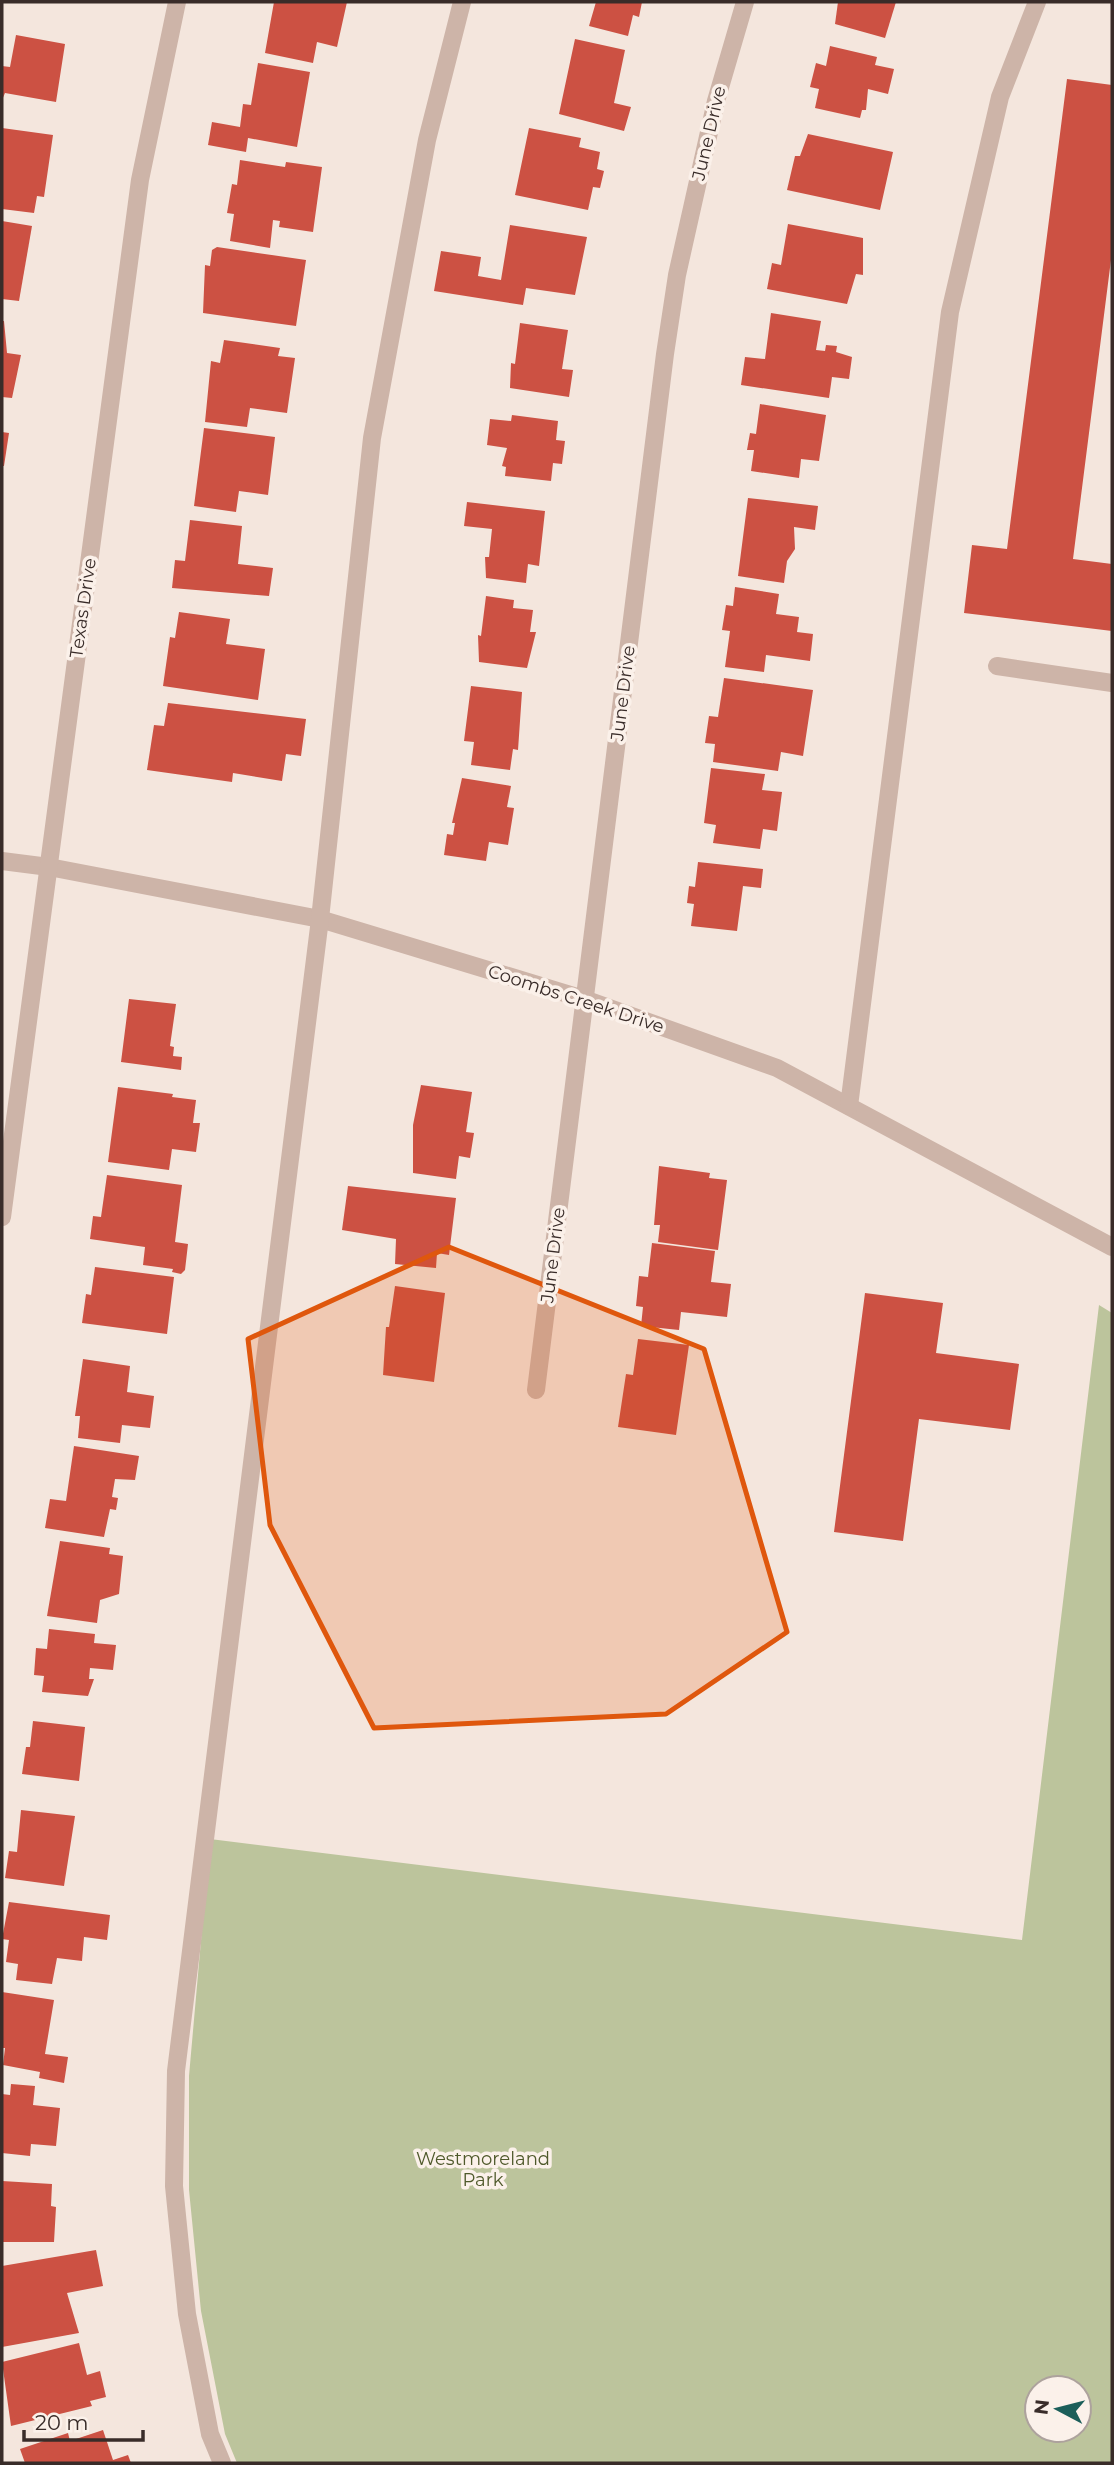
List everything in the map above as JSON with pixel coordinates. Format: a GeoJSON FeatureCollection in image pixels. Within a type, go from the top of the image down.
{"type":"FeatureCollection","features":[{"type":"Feature","properties":{"kind":"street","name":"Texas Drive"},"geometry":{"type":"LineString","coordinates":[[2,1217],[140,180],[177,2]]}},
{"type":"Feature","properties":{"kind":"street"},"geometry":{"type":"LineString","coordinates":[[222,2463],[210,2434],[187,2314],[174,2186],[176,2071],[320,919],[372,438],[427,140],[462,2]]}},
{"type":"Feature","properties":{"kind":"street","name":"June Drive"},"geometry":{"type":"LineString","coordinates":[[536,1390],[665,354],[677,275],[716,101],[745,2]]}},
{"type":"Feature","properties":{"kind":"street"},"geometry":{"type":"LineString","coordinates":[[849,1106],[950,312],[1000,97],[1037,2]]}},
{"type":"Feature","properties":{"kind":"street"},"geometry":{"type":"LineString","coordinates":[[997,666],[1112,683]]}},
{"type":"Feature","properties":{"kind":"street","name":"Coombs Creek Drive"},"geometry":{"type":"LineString","coordinates":[[2,861],[49,867],[320,919],[584,999],[777,1068],[1112,1247]]}},
{"type":"Feature","properties":{"kind":"highlighted area"},"geometry":{"type":"Polygon","coordinates":[[[449,1247],[704,1349],[787,1632],[666,1714],[374,1728],[270,1525],[248,1339],[449,1247]]]}},
{"type":"Feature","properties":{"kind":"green space","name":"Westmoreland Park"},"geometry":{"type":"Polygon","coordinates":[[[1099,1305],[1112,1313],[1112,2463],[237,2463],[225,2434],[201,2311],[189,2190],[189,2076],[210,1839],[1022,1940],[1099,1305]]]}},
{"type":"Feature","properties":{"kind":"building"},"geometry":{"type":"Polygon","coordinates":[[[274,2],[347,2],[337,47],[317,42],[313,63],[265,53],[274,2]]]}},
{"type":"Feature","properties":{"kind":"building"},"geometry":{"type":"Polygon","coordinates":[[[596,2],[642,2],[639,17],[633,15],[628,36],[589,26],[596,2]]]}},
{"type":"Feature","properties":{"kind":"building"},"geometry":{"type":"Polygon","coordinates":[[[838,2],[896,2],[885,38],[835,24],[838,2]]]}},
{"type":"Feature","properties":{"kind":"building"},"geometry":{"type":"Polygon","coordinates":[[[16,35],[65,44],[56,102],[5,93],[2,100],[2,66],[10,67],[16,35]]]}},
{"type":"Feature","properties":{"kind":"building"},"geometry":{"type":"Polygon","coordinates":[[[575,39],[625,50],[614,103],[631,107],[624,131],[559,114],[575,39]]]}},
{"type":"Feature","properties":{"kind":"building"},"geometry":{"type":"Polygon","coordinates":[[[830,46],[877,57],[875,65],[894,69],[888,94],[868,89],[866,110],[862,110],[860,118],[815,108],[819,89],[810,87],[816,63],[826,66],[830,46]]]}},
{"type":"Feature","properties":{"kind":"building"},"geometry":{"type":"Polygon","coordinates":[[[258,63],[310,72],[297,147],[248,138],[246,152],[208,145],[212,122],[240,127],[243,104],[251,105],[258,63]]]}},
{"type":"Feature","properties":{"kind":"building"},"geometry":{"type":"Polygon","coordinates":[[[1067,79],[1112,85],[1112,252],[1073,559],[1112,564],[1112,631],[964,613],[972,545],[1007,549],[1067,79]]]}},
{"type":"Feature","properties":{"kind":"building"},"geometry":{"type":"Polygon","coordinates":[[[2,128],[53,135],[44,197],[37,196],[34,213],[2,209],[2,128]]]}},
{"type":"Feature","properties":{"kind":"building"},"geometry":{"type":"Polygon","coordinates":[[[529,128],[581,138],[579,147],[600,152],[597,169],[604,171],[600,188],[593,187],[588,210],[515,195],[529,128]]]}},
{"type":"Feature","properties":{"kind":"building"},"geometry":{"type":"Polygon","coordinates":[[[808,134],[893,152],[880,210],[787,190],[795,156],[800,156],[808,134]]]}},
{"type":"Feature","properties":{"kind":"building"},"geometry":{"type":"Polygon","coordinates":[[[240,160],[285,167],[286,162],[322,167],[313,232],[279,227],[280,221],[273,220],[270,248],[230,241],[234,214],[227,213],[232,184],[237,185],[240,160]]]}},
{"type":"Feature","properties":{"kind":"building"},"geometry":{"type":"Polygon","coordinates":[[[2,221],[32,226],[19,301],[2,299],[2,221]]]}},
{"type":"Feature","properties":{"kind":"building"},"geometry":{"type":"Polygon","coordinates":[[[788,224],[863,238],[863,275],[856,274],[847,304],[767,289],[772,263],[781,265],[788,224]]]}},
{"type":"Feature","properties":{"kind":"building"},"geometry":{"type":"Polygon","coordinates":[[[510,225],[587,237],[575,295],[526,288],[523,305],[434,291],[441,251],[481,257],[478,276],[501,280],[510,225]]]}},
{"type":"Feature","properties":{"kind":"building"},"geometry":{"type":"Polygon","coordinates":[[[217,247],[306,260],[296,326],[203,313],[205,265],[210,266],[212,250],[217,247]]]}},
{"type":"Feature","properties":{"kind":"building"},"geometry":{"type":"Polygon","coordinates":[[[771,313],[821,321],[816,350],[825,351],[826,345],[837,346],[836,352],[852,357],[849,379],[832,377],[829,398],[741,385],[745,357],[765,359],[771,313]]]}},
{"type":"Feature","properties":{"kind":"building"},"geometry":{"type":"Polygon","coordinates":[[[2,321],[7,353],[21,355],[12,398],[2,397],[2,321]]]}},
{"type":"Feature","properties":{"kind":"building"},"geometry":{"type":"Polygon","coordinates":[[[520,323],[568,330],[562,369],[573,370],[569,397],[510,388],[511,363],[515,364],[520,323]]]}},
{"type":"Feature","properties":{"kind":"building"},"geometry":{"type":"Polygon","coordinates":[[[224,340],[280,348],[278,356],[295,358],[287,413],[250,408],[247,427],[205,422],[211,361],[220,363],[224,340]]]}},
{"type":"Feature","properties":{"kind":"building"},"geometry":{"type":"Polygon","coordinates":[[[760,404],[826,415],[819,461],[801,459],[799,478],[751,471],[754,450],[747,450],[750,433],[756,434],[760,404]]]}},
{"type":"Feature","properties":{"kind":"building"},"geometry":{"type":"Polygon","coordinates":[[[512,415],[558,421],[556,440],[565,441],[562,464],[553,463],[551,481],[505,476],[506,467],[502,466],[507,448],[487,445],[490,419],[511,421],[512,415]]]}},
{"type":"Feature","properties":{"kind":"building"},"geometry":{"type":"Polygon","coordinates":[[[204,428],[275,437],[268,495],[239,491],[236,512],[194,506],[204,428]]]}},
{"type":"Feature","properties":{"kind":"building"},"geometry":{"type":"Polygon","coordinates":[[[2,432],[9,433],[4,466],[2,466],[2,432]]]}},
{"type":"Feature","properties":{"kind":"building"},"geometry":{"type":"Polygon","coordinates":[[[748,498],[818,506],[815,530],[794,527],[795,549],[787,561],[784,583],[738,576],[748,498]]]}},
{"type":"Feature","properties":{"kind":"building"},"geometry":{"type":"Polygon","coordinates":[[[467,502],[545,511],[539,566],[528,564],[526,583],[486,578],[485,557],[489,557],[492,529],[464,526],[467,502]]]}},
{"type":"Feature","properties":{"kind":"building"},"geometry":{"type":"Polygon","coordinates":[[[190,520],[242,526],[238,564],[273,568],[269,596],[172,588],[175,560],[185,561],[190,520]]]}},
{"type":"Feature","properties":{"kind":"building"},"geometry":{"type":"Polygon","coordinates":[[[735,587],[779,594],[776,614],[799,617],[797,632],[813,634],[810,661],[766,655],[764,672],[725,667],[730,631],[722,630],[726,605],[733,606],[735,587]]]}},
{"type":"Feature","properties":{"kind":"building"},"geometry":{"type":"Polygon","coordinates":[[[486,596],[514,600],[513,608],[533,610],[530,632],[536,632],[527,668],[479,662],[478,635],[481,636],[486,596]]]}},
{"type":"Feature","properties":{"kind":"building"},"geometry":{"type":"Polygon","coordinates":[[[179,612],[230,619],[226,644],[265,649],[258,700],[163,686],[170,637],[175,638],[179,612]]]}},
{"type":"Feature","properties":{"kind":"building"},"geometry":{"type":"Polygon","coordinates":[[[724,678],[813,690],[803,756],[781,752],[778,771],[713,762],[715,744],[705,743],[709,716],[718,717],[724,678]]]}},
{"type":"Feature","properties":{"kind":"building"},"geometry":{"type":"Polygon","coordinates":[[[471,686],[522,692],[518,750],[513,749],[510,770],[471,765],[474,742],[464,741],[471,686]]]}},
{"type":"Feature","properties":{"kind":"building"},"geometry":{"type":"Polygon","coordinates":[[[168,703],[306,719],[301,756],[286,754],[282,781],[233,773],[232,782],[147,770],[154,725],[164,726],[168,703]]]}},
{"type":"Feature","properties":{"kind":"building"},"geometry":{"type":"Polygon","coordinates":[[[711,768],[765,774],[762,790],[782,792],[777,831],[763,829],[760,849],[713,843],[716,825],[704,823],[711,768]]]}},
{"type":"Feature","properties":{"kind":"building"},"geometry":{"type":"Polygon","coordinates":[[[462,778],[511,786],[507,807],[514,808],[508,845],[489,842],[486,861],[444,855],[447,834],[453,835],[455,823],[452,823],[462,778]]]}},
{"type":"Feature","properties":{"kind":"building"},"geometry":{"type":"Polygon","coordinates":[[[698,862],[763,869],[761,888],[743,886],[737,931],[691,926],[694,904],[687,903],[689,886],[695,887],[698,862]]]}},
{"type":"Feature","properties":{"kind":"building"},"geometry":{"type":"Polygon","coordinates":[[[129,999],[176,1004],[170,1046],[174,1047],[173,1056],[182,1057],[181,1070],[121,1062],[129,999]]]}},
{"type":"Feature","properties":{"kind":"building"},"geometry":{"type":"Polygon","coordinates":[[[421,1085],[472,1092],[466,1132],[474,1133],[470,1158],[459,1156],[456,1179],[413,1173],[413,1125],[421,1085]]]}},
{"type":"Feature","properties":{"kind":"building"},"geometry":{"type":"Polygon","coordinates":[[[118,1087],[173,1094],[172,1097],[196,1100],[193,1123],[200,1123],[196,1152],[172,1149],[169,1170],[108,1162],[118,1087]]]}},
{"type":"Feature","properties":{"kind":"building"},"geometry":{"type":"Polygon","coordinates":[[[659,1166],[710,1173],[709,1178],[727,1180],[718,1250],[658,1242],[660,1225],[654,1225],[659,1166]]]}},
{"type":"Feature","properties":{"kind":"building"},"geometry":{"type":"Polygon","coordinates":[[[107,1175],[182,1185],[175,1242],[188,1244],[185,1270],[181,1274],[172,1272],[173,1269],[143,1265],[145,1247],[90,1239],[93,1216],[101,1217],[107,1175]]]}},
{"type":"Feature","properties":{"kind":"building"},"geometry":{"type":"Polygon","coordinates":[[[348,1186],[456,1198],[449,1255],[437,1253],[436,1268],[395,1264],[396,1239],[342,1230],[348,1186]]]}},
{"type":"Feature","properties":{"kind":"building"},"geometry":{"type":"Polygon","coordinates":[[[652,1243],[715,1251],[711,1282],[731,1284],[727,1317],[681,1312],[679,1330],[641,1326],[643,1307],[636,1306],[639,1276],[648,1277],[652,1243]]]}},
{"type":"Feature","properties":{"kind":"building"},"geometry":{"type":"Polygon","coordinates":[[[95,1267],[174,1277],[167,1334],[82,1323],[86,1294],[91,1295],[95,1267]]]}},
{"type":"Feature","properties":{"kind":"building"},"geometry":{"type":"Polygon","coordinates":[[[395,1286],[445,1293],[434,1382],[383,1375],[386,1327],[389,1327],[395,1286]]]}},
{"type":"Feature","properties":{"kind":"building"},"geometry":{"type":"Polygon","coordinates":[[[865,1293],[943,1303],[936,1353],[1019,1364],[1010,1430],[919,1419],[903,1541],[834,1532],[865,1293]]]}},
{"type":"Feature","properties":{"kind":"building"},"geometry":{"type":"Polygon","coordinates":[[[638,1339],[689,1345],[676,1435],[618,1427],[626,1374],[633,1375],[638,1339]]]}},
{"type":"Feature","properties":{"kind":"building"},"geometry":{"type":"Polygon","coordinates":[[[83,1359],[130,1366],[127,1392],[154,1396],[150,1428],[122,1425],[120,1443],[78,1438],[80,1416],[75,1416],[83,1359]]]}},
{"type":"Feature","properties":{"kind":"building"},"geometry":{"type":"Polygon","coordinates":[[[74,1446],[139,1456],[135,1480],[115,1479],[112,1497],[118,1498],[116,1510],[110,1509],[104,1537],[45,1528],[50,1499],[66,1501],[74,1446]]]}},
{"type":"Feature","properties":{"kind":"building"},"geometry":{"type":"Polygon","coordinates":[[[60,1541],[110,1548],[109,1554],[123,1556],[119,1594],[100,1600],[97,1623],[47,1616],[60,1541]]]}},
{"type":"Feature","properties":{"kind":"building"},"geometry":{"type":"Polygon","coordinates":[[[49,1629],[95,1634],[94,1643],[116,1645],[113,1670],[90,1668],[89,1679],[94,1679],[88,1696],[42,1692],[44,1676],[34,1675],[36,1648],[47,1649],[49,1629]]]}},
{"type":"Feature","properties":{"kind":"building"},"geometry":{"type":"Polygon","coordinates":[[[33,1721],[85,1727],[79,1781],[22,1774],[26,1747],[30,1747],[33,1721]]]}},
{"type":"Feature","properties":{"kind":"building"},"geometry":{"type":"Polygon","coordinates":[[[21,1810],[75,1816],[64,1886],[5,1878],[9,1851],[17,1852],[21,1810]]]}},
{"type":"Feature","properties":{"kind":"building"},"geometry":{"type":"Polygon","coordinates":[[[9,1902],[110,1915],[107,1940],[84,1937],[82,1961],[57,1958],[52,1984],[16,1980],[18,1964],[6,1962],[9,1940],[2,1939],[9,1902]]]}},
{"type":"Feature","properties":{"kind":"building"},"geometry":{"type":"Polygon","coordinates":[[[2,1992],[54,2000],[45,2054],[68,2057],[64,2083],[39,2078],[40,2072],[3,2065],[5,2048],[2,2048],[2,1992]]]}},
{"type":"Feature","properties":{"kind":"building"},"geometry":{"type":"Polygon","coordinates":[[[11,2084],[35,2086],[33,2105],[60,2108],[56,2146],[31,2144],[30,2156],[2,2153],[2,2094],[10,2095],[11,2084]]]}},
{"type":"Feature","properties":{"kind":"building"},"geometry":{"type":"Polygon","coordinates":[[[2,2181],[52,2184],[51,2206],[56,2207],[54,2242],[2,2242],[2,2181]]]}},
{"type":"Feature","properties":{"kind":"building"},"geometry":{"type":"Polygon","coordinates":[[[96,2250],[103,2286],[67,2293],[79,2333],[2,2347],[2,2266],[96,2250]]]}},
{"type":"Feature","properties":{"kind":"building"},"geometry":{"type":"Polygon","coordinates":[[[79,2343],[87,2375],[100,2371],[106,2397],[90,2401],[92,2406],[11,2426],[2,2362],[79,2343]]]}},
{"type":"Feature","properties":{"kind":"building"},"geometry":{"type":"Polygon","coordinates":[[[103,2430],[113,2460],[128,2455],[131,2463],[25,2463],[20,2449],[68,2433],[70,2441],[103,2430]]]}}]}
